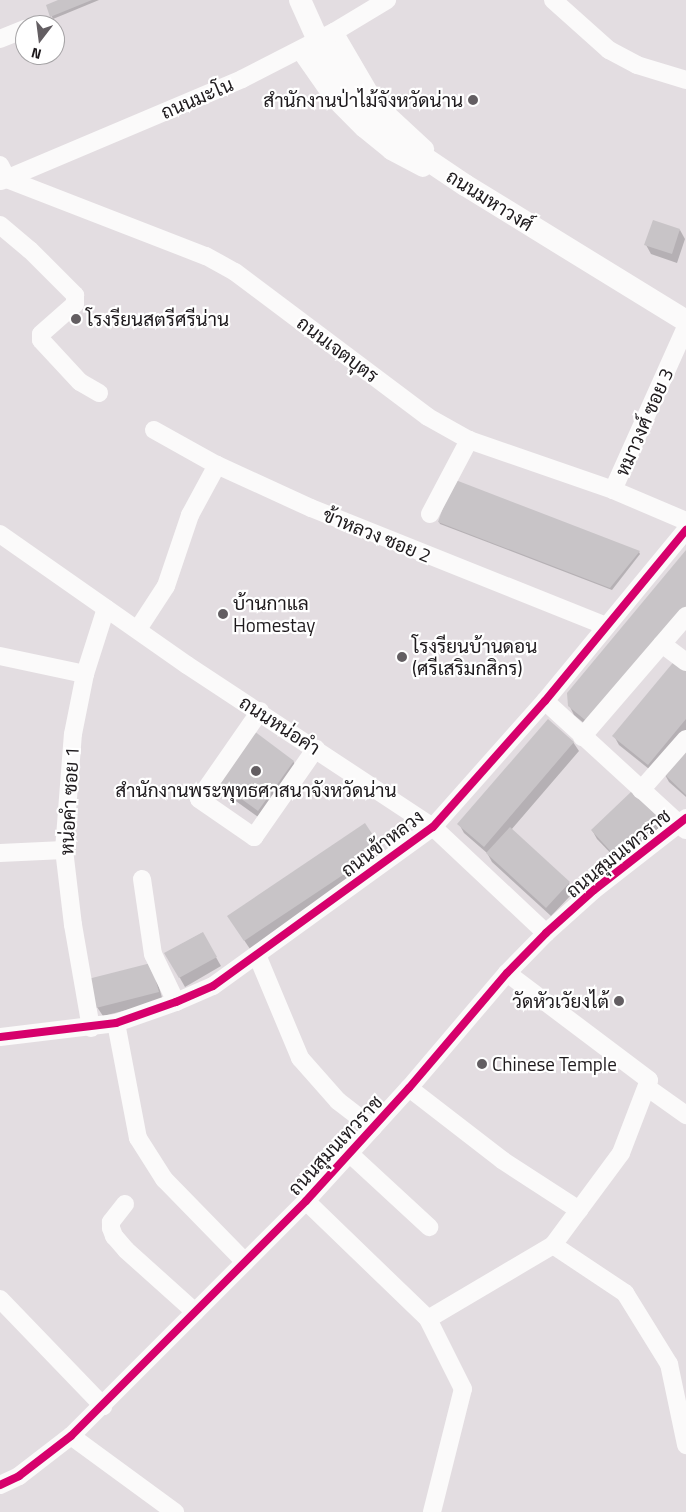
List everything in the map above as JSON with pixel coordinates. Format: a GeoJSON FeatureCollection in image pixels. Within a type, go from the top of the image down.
{"type":"FeatureCollection","features":[{"type":"Feature","properties":{"kind":"main road","name":"ถนนมหาวงศ์"},"geometry":{"type":"LineString","coordinates":[[300,0],[328,41],[342,81],[368,114],[392,136],[465,185],[686,321]]}},
{"type":"Feature","properties":{"kind":"street","name":"ถนนมะโน"},"geometry":{"type":"LineString","coordinates":[[2,175],[242,79],[300,50],[328,41],[387,0]]}},
{"type":"Feature","properties":{"kind":"street"},"geometry":{"type":"LineString","coordinates":[[553,0],[572,6],[608,50],[637,65],[686,80]]}},
{"type":"Feature","properties":{"kind":"street"},"geometry":{"type":"LineString","coordinates":[[0,40],[15,33]]}},
{"type":"Feature","properties":{"kind":"street"},"geometry":{"type":"LineString","coordinates":[[300,50],[335,100],[363,128],[392,150],[425,169],[465,185]]}},
{"type":"Feature","properties":{"kind":"street","name":"ถนนเจตบุตร"},"geometry":{"type":"LineString","coordinates":[[2,175],[206,256],[235,272],[428,417],[470,440],[613,490],[686,521]]}},
{"type":"Feature","properties":{"kind":"street"},"geometry":{"type":"LineString","coordinates":[[0,225],[30,250],[76,295],[75,304],[41,334],[40,340],[80,382],[99,393]]}},
{"type":"Feature","properties":{"kind":"street","name":"หมาวงศ์ ซอย 3"},"geometry":{"type":"LineString","coordinates":[[613,490],[686,327]]}},
{"type":"Feature","properties":{"kind":"street","name":"ข้าหลวง ซอย 2"},"geometry":{"type":"LineString","coordinates":[[154,430],[217,465],[311,508],[606,626]]}},
{"type":"Feature","properties":{"kind":"street"},"geometry":{"type":"LineString","coordinates":[[430,514],[470,440]]}},
{"type":"Feature","properties":{"kind":"street"},"geometry":{"type":"LineString","coordinates":[[138,629],[166,586],[190,515],[217,465]]}},
{"type":"Feature","properties":{"kind":"street","name":"ถนนข้าหลวง"},"geometry":{"type":"LineString","coordinates":[[0,1038],[91,1028],[116,1023],[176,1002],[213,986],[433,827],[545,701],[686,530]]}},
{"type":"Feature","properties":{"kind":"street","name":"ถนนหน่อคำ"},"geometry":{"type":"LineString","coordinates":[[0,534],[187,665],[260,711],[433,827],[546,933]]}},
{"type":"Feature","properties":{"kind":"street","name":"หน่อคำ ซอย 1"},"geometry":{"type":"LineString","coordinates":[[91,1028],[73,925],[64,850],[73,734],[85,674],[106,608]]}},
{"type":"Feature","properties":{"kind":"street"},"geometry":{"type":"LineString","coordinates":[[582,737],[686,616]]}},
{"type":"Feature","properties":{"kind":"street"},"geometry":{"type":"LineString","coordinates":[[662,644],[686,662]]}},
{"type":"Feature","properties":{"kind":"street"},"geometry":{"type":"LineString","coordinates":[[0,656],[85,674]]}},
{"type":"Feature","properties":{"kind":"street"},"geometry":{"type":"LineString","coordinates":[[545,701],[641,790],[684,824]]}},
{"type":"Feature","properties":{"kind":"street"},"geometry":{"type":"LineString","coordinates":[[260,711],[199,799],[254,836],[316,748]]}},
{"type":"Feature","properties":{"kind":"street"},"geometry":{"type":"LineString","coordinates":[[641,790],[686,739]]}},
{"type":"Feature","properties":{"kind":"street","name":"ถนนสุมนเทวราช"},"geometry":{"type":"LineString","coordinates":[[0,1485],[19,1476],[71,1436],[306,1201],[409,1088],[508,973],[546,933],[594,890],[684,824]]}},
{"type":"Feature","properties":{"kind":"street"},"geometry":{"type":"LineString","coordinates":[[0,853],[64,850]]}},
{"type":"Feature","properties":{"kind":"street"},"geometry":{"type":"LineString","coordinates":[[142,879],[153,954],[176,1002]]}},
{"type":"Feature","properties":{"kind":"street"},"geometry":{"type":"LineString","coordinates":[[257,955],[300,1058],[338,1100],[373,1128]]}},
{"type":"Feature","properties":{"kind":"street"},"geometry":{"type":"LineString","coordinates":[[508,973],[686,1115]]}},
{"type":"Feature","properties":{"kind":"street"},"geometry":{"type":"LineString","coordinates":[[116,1023],[138,1138],[164,1179],[245,1262]]}},
{"type":"Feature","properties":{"kind":"street"},"geometry":{"type":"LineString","coordinates":[[428,1319],[553,1245],[621,1153],[649,1084]]}},
{"type":"Feature","properties":{"kind":"street"},"geometry":{"type":"LineString","coordinates":[[409,1088],[502,1160],[579,1210]]}},
{"type":"Feature","properties":{"kind":"street"},"geometry":{"type":"LineString","coordinates":[[350,1154],[429,1227]]}},
{"type":"Feature","properties":{"kind":"street"},"geometry":{"type":"LineString","coordinates":[[306,1201],[428,1319],[462,1389],[432,1512]]}},
{"type":"Feature","properties":{"kind":"street"},"geometry":{"type":"LineString","coordinates":[[125,1204],[112,1222],[111,1228],[114,1236],[126,1250],[195,1312]]}},
{"type":"Feature","properties":{"kind":"street"},"geometry":{"type":"LineString","coordinates":[[553,1245],[625,1293],[669,1364],[686,1445]]}},
{"type":"Feature","properties":{"kind":"street"},"geometry":{"type":"LineString","coordinates":[[0,1299],[103,1406]]}},
{"type":"Feature","properties":{"kind":"street"},"geometry":{"type":"LineString","coordinates":[[71,1436],[175,1512]]}},
{"type":"Feature","properties":{"kind":"building"},"geometry":{"type":"Polygon","coordinates":[[[58,0],[92,0],[55,15],[49,15],[46,5],[58,0]]]}},
{"type":"Feature","properties":{"kind":"building"},"geometry":{"type":"Polygon","coordinates":[[[653,220],[680,229],[672,254],[644,245],[653,220]]]}},
{"type":"Feature","properties":{"kind":"building"},"geometry":{"type":"Polygon","coordinates":[[[453,479],[640,551],[610,588],[438,522],[453,479]]]}},
{"type":"Feature","properties":{"kind":"building"},"geometry":{"type":"Polygon","coordinates":[[[686,550],[686,610],[590,724],[568,706],[567,693],[686,550]]]}},
{"type":"Feature","properties":{"kind":"building"},"geometry":{"type":"Polygon","coordinates":[[[676,659],[686,667],[686,719],[648,765],[612,736],[676,659]]]}},
{"type":"Feature","properties":{"kind":"building"},"geometry":{"type":"Polygon","coordinates":[[[548,719],[574,742],[484,847],[457,824],[548,719]]]}},
{"type":"Feature","properties":{"kind":"building","name":"สำนักงานพระพุทธศาสนาจังหวัดน่าน"},"geometry":{"type":"Polygon","coordinates":[[[254,731],[294,761],[258,811],[218,782],[254,731]]]}},
{"type":"Feature","properties":{"kind":"building"},"geometry":{"type":"Polygon","coordinates":[[[686,747],[686,795],[662,772],[686,747]]]}},
{"type":"Feature","properties":{"kind":"building"},"geometry":{"type":"Polygon","coordinates":[[[633,790],[657,816],[614,855],[591,830],[633,790]]]}},
{"type":"Feature","properties":{"kind":"building"},"geometry":{"type":"Polygon","coordinates":[[[365,823],[382,849],[244,941],[227,916],[365,823]]]}},
{"type":"Feature","properties":{"kind":"building"},"geometry":{"type":"Polygon","coordinates":[[[510,827],[570,882],[546,908],[486,853],[510,827]]]}},
{"type":"Feature","properties":{"kind":"building"},"geometry":{"type":"Polygon","coordinates":[[[203,932],[217,957],[179,978],[164,953],[203,932]]]}},
{"type":"Feature","properties":{"kind":"building"},"geometry":{"type":"Polygon","coordinates":[[[151,963],[159,992],[96,1008],[88,979],[151,963]]]}},
{"type":"Feature","properties":{"kind":"cycle path"},"geometry":{"type":"LineString","coordinates":[[0,1037],[116,1023],[176,1002],[213,986],[433,827],[545,701],[686,530]]}},
{"type":"Feature","properties":{"kind":"cycle path"},"geometry":{"type":"LineString","coordinates":[[0,1485],[19,1476],[71,1436],[306,1201],[409,1088],[507,973],[546,933],[594,890],[686,818]]}},
{"type":"Feature","properties":{"kind":"place","name":"สำนักงานป่าไม้จังหวัดน่าน"},"geometry":{"type":"Point","coordinates":[473,100]}},
{"type":"Feature","properties":{"kind":"place","name":"โรงรียนสตรีศรีน่าน"},"geometry":{"type":"Point","coordinates":[76,319]}},
{"type":"Feature","properties":{"kind":"place","name":"บ้านกาแล Homestay"},"geometry":{"type":"Point","coordinates":[223,614]}},
{"type":"Feature","properties":{"kind":"place","name":"โรงรียนบ้านดอน (ศรีเสริมกสิกร)"},"geometry":{"type":"Point","coordinates":[402,657]}},
{"type":"Feature","properties":{"kind":"place","name":"สำนักงานพระพุทธศาสนาจังหวัดน่าน"},"geometry":{"type":"Point","coordinates":[256,771]}},
{"type":"Feature","properties":{"kind":"place","name":"วัดหัวเวัยงไต้"},"geometry":{"type":"Point","coordinates":[619,1001]}},
{"type":"Feature","properties":{"kind":"place","name":"Chinese Temple"},"geometry":{"type":"Point","coordinates":[482,1064]}}]}
